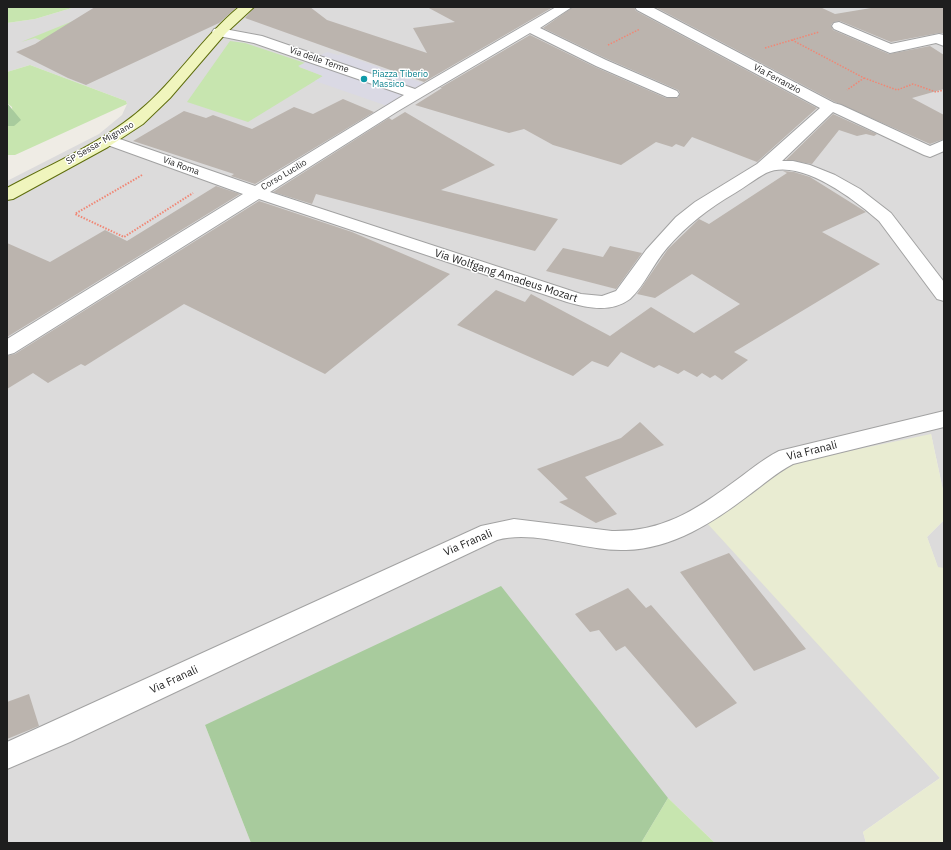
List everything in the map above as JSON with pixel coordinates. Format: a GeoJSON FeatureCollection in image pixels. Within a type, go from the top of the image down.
{"type":"FeatureCollection","features":[{"type":"Feature","properties":{"kind":"street","name":"SP Sessa- Mignano"},"geometry":{"type":"LineString","coordinates":[[7,195],[108,140],[138,120],[153,106],[219,32],[247,7]]}},
{"type":"Feature","properties":{"kind":"street","name":"Corso Lucilio"},"geometry":{"type":"LineString","coordinates":[[7,348],[255,193],[565,7]]}},
{"type":"Feature","properties":{"kind":"street","name":"Via Ferranzio"},"geometry":{"type":"LineString","coordinates":[[642,7],[824,104],[836,108],[930,152],[944,145]]}},
{"type":"Feature","properties":{"kind":"street"},"geometry":{"type":"LineString","coordinates":[[839,26],[890,49],[939,38],[944,42]]}},
{"type":"Feature","properties":{"kind":"street"},"geometry":{"type":"LineString","coordinates":[[530,28],[644,83],[672,94]]}},
{"type":"Feature","properties":{"kind":"street","name":"Via delle Terme"},"geometry":{"type":"LineString","coordinates":[[219,32],[257,39],[417,95]]}},
{"type":"Feature","properties":{"kind":"street"},"geometry":{"type":"LineString","coordinates":[[762,169],[782,152],[824,104]]}},
{"type":"Feature","properties":{"kind":"street","name":"Via Roma"},"geometry":{"type":"LineString","coordinates":[[108,140],[255,193]]}},
{"type":"Feature","properties":{"kind":"street"},"geometry":{"type":"LineString","coordinates":[[762,169],[780,165],[794,166],[810,170],[842,187],[875,208],[884,217],[944,295]]}},
{"type":"Feature","properties":{"kind":"street","name":"Via Wolfgang Amadeus Mozart"},"geometry":{"type":"LineString","coordinates":[[255,193],[574,298],[585,301],[608,302],[619,298],[625,293],[645,263],[686,218],[704,204],[762,169]]}},
{"type":"Feature","properties":{"kind":"street","name":"Via Franali"},"geometry":{"type":"LineString","coordinates":[[7,756],[60,733],[490,532],[515,528],[621,542],[645,539],[668,532],[707,513],[734,495],[768,467],[787,457],[944,418]]}},
{"type":"Feature","properties":{"kind":"path"},"geometry":{"type":"LineString","coordinates":[[586,56],[662,18]]}},
{"type":"Feature","properties":{"kind":"path"},"geometry":{"type":"LineString","coordinates":[[736,57],[839,26]]}},
{"type":"Feature","properties":{"kind":"path"},"geometry":{"type":"LineString","coordinates":[[791,40],[864,78],[897,90],[913,84],[936,92],[944,90]]}},
{"type":"Feature","properties":{"kind":"path"},"geometry":{"type":"LineString","coordinates":[[824,104],[864,78]]}},
{"type":"Feature","properties":{"kind":"path"},"geometry":{"type":"LineString","coordinates":[[144,173],[75,214],[124,236],[215,179]]}},
{"type":"Feature","properties":{"kind":"shaded area"},"geometry":{"type":"Polygon","coordinates":[[[75,7],[944,7],[944,495],[931,434],[866,695],[940,778],[863,832],[866,843],[715,843],[668,798],[205,725],[251,843],[7,843],[7,181],[99,134],[122,115],[127,104],[126,101],[30,65],[7,72],[7,23],[35,19],[75,7]]]}},
{"type":"Feature","properties":{"kind":"shaded area","name":"Piazza Tiberio Massico"},"geometry":{"type":"Polygon","coordinates":[[[327,52],[338,55],[342,54],[431,86],[393,108],[315,81],[323,76],[298,66],[327,52]]]}},
{"type":"Feature","properties":{"kind":"shaded area"},"geometry":{"type":"Polygon","coordinates":[[[944,520],[944,568],[938,568],[927,537],[944,520]]]}},
{"type":"Feature","properties":{"kind":"green space"},"geometry":{"type":"Polygon","coordinates":[[[7,7],[75,7],[35,19],[7,23],[7,7]]]}},
{"type":"Feature","properties":{"kind":"green space"},"geometry":{"type":"Polygon","coordinates":[[[73,21],[42,41],[35,38],[21,42],[73,21]]]}},
{"type":"Feature","properties":{"kind":"green space"},"geometry":{"type":"Polygon","coordinates":[[[230,41],[245,43],[305,63],[299,67],[323,76],[248,122],[187,102],[230,41]]]}},
{"type":"Feature","properties":{"kind":"green space"},"geometry":{"type":"Polygon","coordinates":[[[30,65],[126,101],[127,104],[15,155],[7,155],[7,126],[14,126],[12,107],[7,103],[7,72],[30,65]]]}},
{"type":"Feature","properties":{"kind":"green space"},"geometry":{"type":"Polygon","coordinates":[[[7,103],[21,120],[14,126],[7,126],[7,103]]]}},
{"type":"Feature","properties":{"kind":"green space"},"geometry":{"type":"Polygon","coordinates":[[[931,434],[944,495],[944,520],[927,537],[938,567],[944,568],[944,843],[866,843],[863,832],[940,778],[706,522],[783,469],[801,461],[931,434]]]}},
{"type":"Feature","properties":{"kind":"green space"},"geometry":{"type":"Polygon","coordinates":[[[501,586],[668,798],[641,843],[251,843],[205,725],[501,586]]]}},
{"type":"Feature","properties":{"kind":"green space"},"geometry":{"type":"Polygon","coordinates":[[[668,798],[715,843],[641,843],[668,798]]]}},
{"type":"Feature","properties":{"kind":"building"},"geometry":{"type":"Polygon","coordinates":[[[95,7],[237,7],[219,23],[86,85],[68,78],[16,52],[35,44],[95,7]]]}},
{"type":"Feature","properties":{"kind":"building"},"geometry":{"type":"Polygon","coordinates":[[[255,7],[310,7],[327,20],[427,53],[413,28],[455,22],[427,7],[553,7],[424,82],[245,18],[255,7]]]}},
{"type":"Feature","properties":{"kind":"building"},"geometry":{"type":"Polygon","coordinates":[[[573,7],[634,7],[636,11],[817,108],[757,162],[692,137],[684,147],[676,144],[672,147],[656,142],[621,165],[553,145],[524,129],[509,133],[415,105],[442,88],[440,88],[530,35],[595,67],[666,98],[678,98],[680,93],[678,90],[607,59],[543,28],[573,7]]]}},
{"type":"Feature","properties":{"kind":"building"},"geometry":{"type":"Polygon","coordinates":[[[655,7],[820,7],[835,14],[877,7],[944,7],[944,33],[891,42],[840,21],[834,22],[831,25],[833,30],[889,54],[930,46],[944,55],[944,89],[912,98],[944,115],[944,139],[930,144],[835,102],[655,7]]]}},
{"type":"Feature","properties":{"kind":"building"},"geometry":{"type":"Polygon","coordinates":[[[343,99],[374,112],[255,184],[231,176],[234,174],[133,141],[184,111],[206,118],[213,115],[252,129],[294,107],[313,114],[343,99]]]}},
{"type":"Feature","properties":{"kind":"building"},"geometry":{"type":"Polygon","coordinates":[[[405,112],[495,165],[441,190],[558,219],[535,251],[316,194],[312,204],[273,192],[389,118],[392,120],[405,112]]]}},
{"type":"Feature","properties":{"kind":"building"},"geometry":{"type":"Polygon","coordinates":[[[833,114],[877,134],[874,136],[866,134],[857,136],[839,130],[812,164],[786,160],[833,114]]]}},
{"type":"Feature","properties":{"kind":"building"},"geometry":{"type":"Polygon","coordinates":[[[783,171],[794,172],[810,177],[866,212],[822,232],[880,264],[734,352],[748,360],[722,380],[715,375],[710,378],[702,373],[697,377],[684,370],[678,374],[659,365],[654,368],[621,352],[608,367],[592,361],[573,376],[457,325],[496,290],[525,302],[531,294],[610,336],[651,307],[694,333],[740,304],[692,274],[655,298],[637,294],[668,249],[699,219],[709,224],[787,173],[783,171]]]}},
{"type":"Feature","properties":{"kind":"building"},"geometry":{"type":"Polygon","coordinates":[[[216,186],[240,194],[7,337],[7,243],[50,262],[105,230],[127,241],[216,186]]]}},
{"type":"Feature","properties":{"kind":"building"},"geometry":{"type":"Polygon","coordinates":[[[259,201],[352,232],[450,274],[325,374],[184,304],[85,366],[81,364],[48,383],[33,373],[7,389],[7,356],[15,354],[259,201]]]}},
{"type":"Feature","properties":{"kind":"building"},"geometry":{"type":"Polygon","coordinates":[[[610,246],[642,253],[616,289],[546,271],[563,248],[603,257],[610,246]]]}},
{"type":"Feature","properties":{"kind":"building"},"geometry":{"type":"Polygon","coordinates":[[[640,422],[664,445],[585,477],[617,514],[596,523],[559,502],[568,499],[537,469],[621,438],[640,422]]]}},
{"type":"Feature","properties":{"kind":"building"},"geometry":{"type":"Polygon","coordinates":[[[729,553],[806,649],[754,671],[680,572],[729,553]]]}},
{"type":"Feature","properties":{"kind":"building"},"geometry":{"type":"Polygon","coordinates":[[[628,588],[646,608],[651,605],[737,703],[696,728],[625,646],[616,651],[599,630],[590,632],[575,614],[628,588]]]}},
{"type":"Feature","properties":{"kind":"building"},"geometry":{"type":"Polygon","coordinates":[[[29,694],[39,726],[7,739],[7,702],[29,694]]]}},
{"type":"Feature","properties":{"kind":"place","name":"Piazza Tiberio Massico"},"geometry":{"type":"Point","coordinates":[364,79]}}]}
